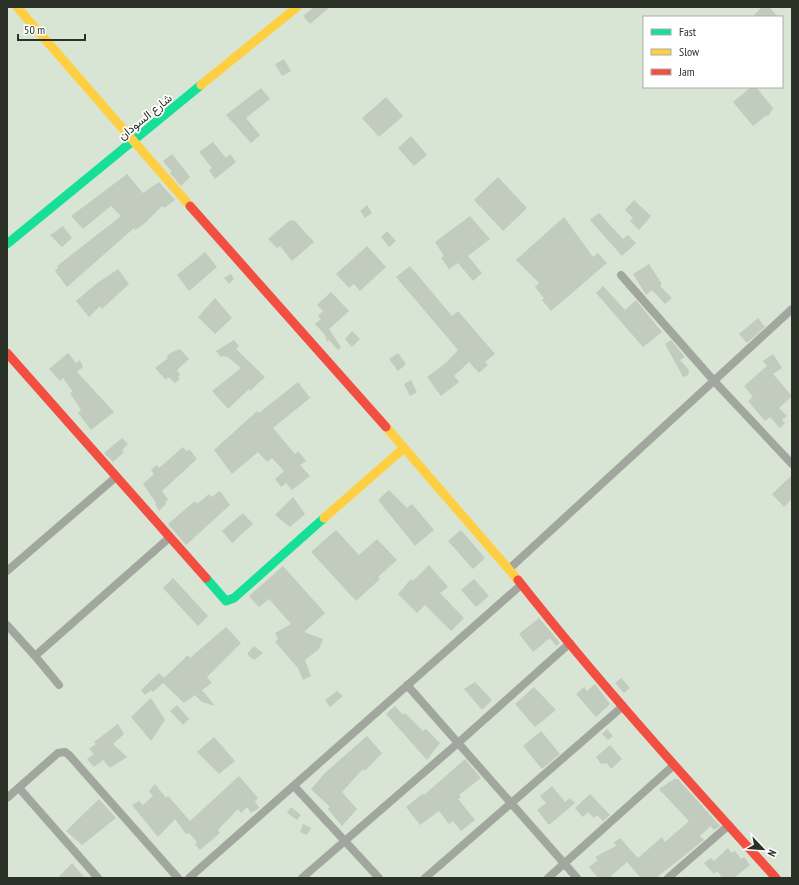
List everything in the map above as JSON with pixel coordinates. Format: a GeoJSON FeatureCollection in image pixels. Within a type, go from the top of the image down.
{"type":"FeatureCollection","features":[{"type":"Feature","properties":{"kind":"street"},"geometry":{"type":"LineString","coordinates":[[16,7],[132,142],[404,448],[509,569],[550,621],[674,765],[776,878]]}},
{"type":"Feature","properties":{"kind":"street","name":"شارع السودان"},"geometry":{"type":"LineString","coordinates":[[7,244],[297,7]]}},
{"type":"Feature","properties":{"kind":"street"},"geometry":{"type":"LineString","coordinates":[[621,275],[714,380],[792,464]]}},
{"type":"Feature","properties":{"kind":"street"},"geometry":{"type":"LineString","coordinates":[[509,569],[792,309]]}},
{"type":"Feature","properties":{"kind":"street"},"geometry":{"type":"LineString","coordinates":[[7,353],[223,599],[228,600],[234,598],[404,448]]}},
{"type":"Feature","properties":{"kind":"street"},"geometry":{"type":"LineString","coordinates":[[7,571],[116,477]]}},
{"type":"Feature","properties":{"kind":"street"},"geometry":{"type":"LineString","coordinates":[[35,656],[169,538]]}},
{"type":"Feature","properties":{"kind":"street"},"geometry":{"type":"LineString","coordinates":[[189,878],[521,585]]}},
{"type":"Feature","properties":{"kind":"street"},"geometry":{"type":"LineString","coordinates":[[7,625],[59,685]]}},
{"type":"Feature","properties":{"kind":"street"},"geometry":{"type":"LineString","coordinates":[[302,878],[458,743],[570,643]]}},
{"type":"Feature","properties":{"kind":"street"},"geometry":{"type":"LineString","coordinates":[[407,685],[577,878]]}},
{"type":"Feature","properties":{"kind":"street"},"geometry":{"type":"LineString","coordinates":[[425,878],[623,706]]}},
{"type":"Feature","properties":{"kind":"street"},"geometry":{"type":"LineString","coordinates":[[7,798],[58,753],[64,752],[69,755],[178,878]]}},
{"type":"Feature","properties":{"kind":"street"},"geometry":{"type":"LineString","coordinates":[[548,878],[674,765]]}},
{"type":"Feature","properties":{"kind":"street"},"geometry":{"type":"LineString","coordinates":[[294,786],[346,840],[379,878]]}},
{"type":"Feature","properties":{"kind":"street"},"geometry":{"type":"LineString","coordinates":[[19,788],[98,878]]}},
{"type":"Feature","properties":{"kind":"street"},"geometry":{"type":"LineString","coordinates":[[668,878],[729,825]]}},
{"type":"Feature","properties":{"kind":"building"},"geometry":{"type":"Polygon","coordinates":[[[314,7],[330,7],[310,24],[303,16],[314,7]]]}},
{"type":"Feature","properties":{"kind":"building"},"geometry":{"type":"Polygon","coordinates":[[[762,7],[769,7],[777,16],[753,16],[762,7]]]}},
{"type":"Feature","properties":{"kind":"building"},"geometry":{"type":"Polygon","coordinates":[[[284,59],[291,71],[282,76],[275,64],[284,59]]]}},
{"type":"Feature","properties":{"kind":"building"},"geometry":{"type":"Polygon","coordinates":[[[261,88],[270,99],[246,118],[260,135],[251,143],[226,115],[261,88]]]}},
{"type":"Feature","properties":{"kind":"building"},"geometry":{"type":"Polygon","coordinates":[[[750,88],[757,88],[773,108],[768,117],[767,115],[753,126],[733,102],[750,88]]]}},
{"type":"Feature","properties":{"kind":"building"},"geometry":{"type":"Polygon","coordinates":[[[386,97],[403,116],[379,137],[362,118],[386,97]]]}},
{"type":"Feature","properties":{"kind":"building"},"geometry":{"type":"Polygon","coordinates":[[[411,136],[427,155],[414,166],[398,148],[411,136]]]}},
{"type":"Feature","properties":{"kind":"building"},"geometry":{"type":"Polygon","coordinates":[[[213,142],[226,158],[230,154],[236,162],[215,179],[209,170],[212,168],[199,152],[213,142]]]}},
{"type":"Feature","properties":{"kind":"building"},"geometry":{"type":"Polygon","coordinates":[[[172,154],[190,177],[181,186],[170,173],[172,172],[163,161],[172,154]]]}},
{"type":"Feature","properties":{"kind":"building"},"geometry":{"type":"Polygon","coordinates":[[[127,174],[143,193],[159,182],[175,200],[164,208],[162,206],[144,224],[135,230],[134,228],[67,287],[55,271],[58,268],[57,266],[121,216],[111,206],[83,229],[71,216],[127,174]]]}},
{"type":"Feature","properties":{"kind":"building"},"geometry":{"type":"Polygon","coordinates":[[[498,177],[527,208],[503,231],[474,200],[498,177]]]}},
{"type":"Feature","properties":{"kind":"building"},"geometry":{"type":"Polygon","coordinates":[[[634,200],[651,216],[639,230],[630,221],[633,218],[625,210],[634,200]]]}},
{"type":"Feature","properties":{"kind":"building"},"geometry":{"type":"Polygon","coordinates":[[[367,205],[372,213],[365,218],[360,211],[367,205]]]}},
{"type":"Feature","properties":{"kind":"building"},"geometry":{"type":"Polygon","coordinates":[[[599,213],[623,239],[628,235],[636,243],[622,256],[590,220],[599,213]]]}},
{"type":"Feature","properties":{"kind":"building"},"geometry":{"type":"Polygon","coordinates":[[[470,216],[490,239],[468,256],[482,273],[473,281],[458,263],[449,269],[441,258],[444,256],[435,242],[470,216]]]}},
{"type":"Feature","properties":{"kind":"building"},"geometry":{"type":"Polygon","coordinates":[[[564,217],[593,257],[598,253],[607,263],[551,311],[542,300],[544,298],[535,287],[539,283],[516,260],[564,217]]]}},
{"type":"Feature","properties":{"kind":"building"},"geometry":{"type":"Polygon","coordinates":[[[294,220],[314,242],[292,261],[280,246],[277,248],[268,239],[289,221],[294,220]]]}},
{"type":"Feature","properties":{"kind":"building"},"geometry":{"type":"Polygon","coordinates":[[[63,226],[72,238],[62,247],[50,235],[63,226]]]}},
{"type":"Feature","properties":{"kind":"building"},"geometry":{"type":"Polygon","coordinates":[[[387,231],[396,241],[389,247],[381,237],[387,231]]]}},
{"type":"Feature","properties":{"kind":"building"},"geometry":{"type":"Polygon","coordinates":[[[367,246],[386,267],[360,291],[354,284],[349,288],[336,274],[367,246]]]}},
{"type":"Feature","properties":{"kind":"building"},"geometry":{"type":"Polygon","coordinates":[[[205,252],[217,267],[189,291],[177,275],[205,252]]]}},
{"type":"Feature","properties":{"kind":"building"},"geometry":{"type":"Polygon","coordinates":[[[649,264],[662,284],[660,286],[672,298],[665,304],[652,290],[646,295],[633,274],[649,264]]]}},
{"type":"Feature","properties":{"kind":"building"},"geometry":{"type":"Polygon","coordinates":[[[410,266],[452,316],[458,311],[495,354],[485,362],[488,365],[479,373],[469,362],[454,376],[459,382],[441,396],[427,377],[447,362],[458,350],[396,277],[410,266]]]}},
{"type":"Feature","properties":{"kind":"building"},"geometry":{"type":"Polygon","coordinates":[[[118,269],[129,284],[102,309],[100,306],[89,317],[76,301],[96,284],[118,269]]]}},
{"type":"Feature","properties":{"kind":"building"},"geometry":{"type":"Polygon","coordinates":[[[231,274],[234,279],[229,284],[224,278],[231,274]]]}},
{"type":"Feature","properties":{"kind":"building"},"geometry":{"type":"Polygon","coordinates":[[[603,286],[625,310],[636,300],[662,332],[643,347],[596,293],[603,286]]]}},
{"type":"Feature","properties":{"kind":"building"},"geometry":{"type":"Polygon","coordinates":[[[331,292],[349,311],[329,329],[341,347],[338,350],[329,340],[327,342],[325,335],[315,324],[321,319],[318,316],[323,311],[317,305],[331,292]]]}},
{"type":"Feature","properties":{"kind":"building"},"geometry":{"type":"Polygon","coordinates":[[[215,298],[232,318],[215,334],[198,317],[215,298]]]}},
{"type":"Feature","properties":{"kind":"building"},"geometry":{"type":"Polygon","coordinates":[[[758,318],[765,327],[747,343],[739,334],[758,318]]]}},
{"type":"Feature","properties":{"kind":"building"},"geometry":{"type":"Polygon","coordinates":[[[352,331],[360,339],[352,347],[345,339],[352,331]]]}},
{"type":"Feature","properties":{"kind":"building"},"geometry":{"type":"Polygon","coordinates":[[[234,340],[239,346],[236,349],[265,377],[250,391],[249,389],[228,409],[212,391],[241,368],[229,358],[224,356],[221,357],[216,351],[234,340]]]}},
{"type":"Feature","properties":{"kind":"building"},"geometry":{"type":"Polygon","coordinates":[[[671,340],[685,357],[680,360],[689,370],[688,375],[683,377],[665,344],[671,340]]]}},
{"type":"Feature","properties":{"kind":"building"},"geometry":{"type":"Polygon","coordinates":[[[180,349],[189,359],[177,370],[180,375],[178,377],[180,379],[175,383],[168,377],[166,380],[155,368],[168,358],[167,356],[172,352],[180,349]]]}},
{"type":"Feature","properties":{"kind":"building"},"geometry":{"type":"Polygon","coordinates":[[[68,353],[76,363],[80,360],[83,367],[77,372],[114,412],[91,430],[78,413],[81,410],[70,393],[73,392],[63,378],[60,381],[49,369],[68,353]]]}},
{"type":"Feature","properties":{"kind":"building"},"geometry":{"type":"Polygon","coordinates":[[[398,353],[406,364],[398,371],[389,359],[398,353]]]}},
{"type":"Feature","properties":{"kind":"building"},"geometry":{"type":"Polygon","coordinates":[[[773,354],[782,368],[773,374],[792,396],[779,408],[787,416],[782,420],[785,423],[780,428],[770,417],[765,421],[748,401],[753,397],[744,386],[767,366],[763,361],[773,354]]]}},
{"type":"Feature","properties":{"kind":"building"},"geometry":{"type":"Polygon","coordinates":[[[411,380],[417,392],[410,396],[404,384],[411,380]]]}},
{"type":"Feature","properties":{"kind":"building"},"geometry":{"type":"Polygon","coordinates":[[[298,382],[310,398],[273,428],[295,454],[298,451],[306,461],[300,465],[310,476],[292,490],[286,483],[281,487],[275,479],[284,471],[272,458],[267,462],[258,452],[232,474],[214,450],[257,411],[259,413],[298,382]]]}},
{"type":"Feature","properties":{"kind":"building"},"geometry":{"type":"Polygon","coordinates":[[[122,438],[128,444],[122,450],[124,452],[113,462],[104,453],[122,438]]]}},
{"type":"Feature","properties":{"kind":"building"},"geometry":{"type":"Polygon","coordinates":[[[183,447],[186,451],[190,450],[197,459],[162,491],[168,499],[165,503],[166,504],[159,511],[155,504],[156,503],[143,484],[154,474],[151,470],[157,465],[159,468],[183,447]]]}},
{"type":"Feature","properties":{"kind":"building"},"geometry":{"type":"Polygon","coordinates":[[[792,475],[792,499],[784,507],[772,494],[792,475]]]}},
{"type":"Feature","properties":{"kind":"building"},"geometry":{"type":"Polygon","coordinates":[[[389,490],[407,508],[412,504],[434,530],[415,546],[378,500],[389,490]]]}},
{"type":"Feature","properties":{"kind":"building"},"geometry":{"type":"Polygon","coordinates":[[[220,491],[230,505],[186,545],[168,524],[195,501],[197,504],[209,494],[211,497],[220,491]]]}},
{"type":"Feature","properties":{"kind":"building"},"geometry":{"type":"Polygon","coordinates":[[[293,497],[305,514],[290,527],[275,515],[293,497]]]}},
{"type":"Feature","properties":{"kind":"building"},"geometry":{"type":"Polygon","coordinates":[[[243,513],[253,524],[232,543],[222,531],[243,513]]]}},
{"type":"Feature","properties":{"kind":"building"},"geometry":{"type":"Polygon","coordinates":[[[336,530],[359,555],[377,539],[397,560],[378,577],[380,579],[356,601],[311,552],[336,530]]]}},
{"type":"Feature","properties":{"kind":"building"},"geometry":{"type":"Polygon","coordinates":[[[461,530],[485,558],[473,569],[448,541],[461,530]]]}},
{"type":"Feature","properties":{"kind":"building"},"geometry":{"type":"Polygon","coordinates":[[[429,565],[448,587],[440,593],[464,618],[451,631],[425,605],[417,613],[398,594],[411,579],[413,581],[429,565]]]}},
{"type":"Feature","properties":{"kind":"building"},"geometry":{"type":"Polygon","coordinates":[[[283,566],[325,613],[304,632],[323,639],[319,649],[305,660],[311,676],[303,680],[298,668],[275,642],[278,639],[275,633],[291,624],[269,599],[259,607],[249,596],[283,566]]]}},
{"type":"Feature","properties":{"kind":"building"},"geometry":{"type":"Polygon","coordinates":[[[173,578],[208,616],[198,626],[163,588],[173,578]]]}},
{"type":"Feature","properties":{"kind":"building"},"geometry":{"type":"Polygon","coordinates":[[[474,579],[489,596],[476,607],[461,590],[474,579]]]}},
{"type":"Feature","properties":{"kind":"building"},"geometry":{"type":"Polygon","coordinates":[[[539,618],[560,643],[556,646],[550,638],[533,652],[519,634],[539,618]]]}},
{"type":"Feature","properties":{"kind":"building"},"geometry":{"type":"Polygon","coordinates":[[[226,627],[241,643],[207,677],[212,683],[202,690],[215,706],[202,702],[195,695],[184,703],[163,683],[153,692],[151,690],[145,695],[141,690],[159,673],[164,678],[188,655],[190,658],[226,627]]]}},
{"type":"Feature","properties":{"kind":"building"},"geometry":{"type":"Polygon","coordinates":[[[254,646],[263,653],[254,660],[247,654],[254,646]]]}},
{"type":"Feature","properties":{"kind":"building"},"geometry":{"type":"Polygon","coordinates":[[[621,678],[630,688],[624,693],[615,683],[621,678]]]}},
{"type":"Feature","properties":{"kind":"building"},"geometry":{"type":"Polygon","coordinates":[[[475,682],[492,700],[482,710],[464,689],[475,682]]]}},
{"type":"Feature","properties":{"kind":"building"},"geometry":{"type":"Polygon","coordinates":[[[595,684],[610,704],[596,717],[576,694],[584,687],[587,691],[595,684]]]}},
{"type":"Feature","properties":{"kind":"building"},"geometry":{"type":"Polygon","coordinates":[[[534,687],[556,710],[535,727],[515,704],[534,687]]]}},
{"type":"Feature","properties":{"kind":"building"},"geometry":{"type":"Polygon","coordinates":[[[337,691],[343,696],[330,707],[325,700],[337,691]]]}},
{"type":"Feature","properties":{"kind":"building"},"geometry":{"type":"Polygon","coordinates":[[[151,698],[165,720],[151,741],[131,717],[151,698]]]}},
{"type":"Feature","properties":{"kind":"building"},"geometry":{"type":"Polygon","coordinates":[[[177,705],[189,719],[183,725],[170,711],[177,705]]]}},
{"type":"Feature","properties":{"kind":"building"},"geometry":{"type":"Polygon","coordinates":[[[395,706],[403,715],[405,713],[423,731],[426,729],[440,743],[427,760],[386,714],[395,706]]]}},
{"type":"Feature","properties":{"kind":"building"},"geometry":{"type":"Polygon","coordinates":[[[118,724],[124,734],[113,744],[127,757],[110,768],[103,760],[94,767],[87,759],[94,754],[89,749],[96,744],[94,742],[118,724]]]}},
{"type":"Feature","properties":{"kind":"building"},"geometry":{"type":"Polygon","coordinates":[[[607,729],[613,736],[608,740],[602,734],[607,729]]]}},
{"type":"Feature","properties":{"kind":"building"},"geometry":{"type":"Polygon","coordinates":[[[541,731],[560,754],[542,769],[523,746],[541,731]]]}},
{"type":"Feature","properties":{"kind":"building"},"geometry":{"type":"Polygon","coordinates":[[[367,736],[382,753],[365,771],[363,769],[342,792],[357,809],[342,826],[328,809],[330,807],[311,789],[326,772],[367,736]]]}},
{"type":"Feature","properties":{"kind":"building"},"geometry":{"type":"Polygon","coordinates":[[[214,737],[235,761],[219,774],[197,752],[214,737]]]}},
{"type":"Feature","properties":{"kind":"building"},"geometry":{"type":"Polygon","coordinates":[[[610,745],[622,759],[611,769],[607,763],[601,764],[596,757],[610,745]]]}},
{"type":"Feature","properties":{"kind":"building"},"geometry":{"type":"Polygon","coordinates":[[[465,759],[481,778],[459,795],[461,797],[458,799],[475,820],[461,831],[453,821],[449,824],[439,811],[420,825],[406,807],[422,794],[424,795],[465,759]]]}},
{"type":"Feature","properties":{"kind":"building"},"geometry":{"type":"Polygon","coordinates":[[[239,776],[258,798],[255,801],[259,808],[251,813],[247,807],[241,813],[238,809],[218,830],[220,833],[200,850],[195,844],[197,842],[189,833],[186,834],[175,819],[158,837],[132,805],[139,801],[143,805],[153,796],[149,791],[155,784],[166,798],[168,796],[190,821],[239,776]]]}},
{"type":"Feature","properties":{"kind":"building"},"geometry":{"type":"Polygon","coordinates":[[[674,779],[678,779],[720,826],[714,830],[711,826],[700,836],[704,840],[656,878],[641,878],[627,862],[609,878],[598,878],[589,867],[598,860],[595,857],[616,846],[614,842],[620,838],[638,858],[662,837],[665,842],[689,821],[659,789],[674,779]]]}},
{"type":"Feature","properties":{"kind":"building"},"geometry":{"type":"Polygon","coordinates":[[[552,786],[565,802],[570,798],[575,803],[549,825],[537,810],[546,803],[540,796],[552,786]]]}},
{"type":"Feature","properties":{"kind":"building"},"geometry":{"type":"Polygon","coordinates":[[[590,794],[610,815],[603,821],[597,815],[594,818],[588,812],[583,817],[575,808],[590,794]]]}},
{"type":"Feature","properties":{"kind":"building"},"geometry":{"type":"Polygon","coordinates":[[[99,799],[116,818],[82,845],[66,831],[99,799]]]}},
{"type":"Feature","properties":{"kind":"building"},"geometry":{"type":"Polygon","coordinates":[[[291,807],[301,815],[297,820],[287,813],[291,807]]]}},
{"type":"Feature","properties":{"kind":"building"},"geometry":{"type":"Polygon","coordinates":[[[303,824],[311,828],[307,835],[300,832],[303,824]]]}},
{"type":"Feature","properties":{"kind":"building"},"geometry":{"type":"Polygon","coordinates":[[[728,848],[731,853],[735,851],[741,859],[744,857],[750,865],[734,878],[722,878],[717,871],[714,874],[704,863],[711,858],[714,861],[728,848]]]}},
{"type":"Feature","properties":{"kind":"building"},"geometry":{"type":"Polygon","coordinates":[[[72,863],[85,878],[58,878],[72,863]]]}},
{"type":"Feature","properties":{"kind":"traffic: fast"},"geometry":{"type":"LineString","coordinates":[[7,244],[201,85]]}},
{"type":"Feature","properties":{"kind":"traffic: fast"},"geometry":{"type":"LineString","coordinates":[[206,578],[226,601],[234,598],[324,518]]}},
{"type":"Feature","properties":{"kind":"traffic: slow"},"geometry":{"type":"LineString","coordinates":[[17,7],[190,206]]}},
{"type":"Feature","properties":{"kind":"traffic: slow"},"geometry":{"type":"LineString","coordinates":[[201,85],[297,7]]}},
{"type":"Feature","properties":{"kind":"traffic: slow"},"geometry":{"type":"LineString","coordinates":[[386,427],[518,580]]}},
{"type":"Feature","properties":{"kind":"traffic: slow"},"geometry":{"type":"LineString","coordinates":[[324,518],[404,448]]}},
{"type":"Feature","properties":{"kind":"traffic: jam"},"geometry":{"type":"LineString","coordinates":[[190,206],[386,427]]}},
{"type":"Feature","properties":{"kind":"traffic: jam"},"geometry":{"type":"LineString","coordinates":[[7,353],[206,578]]}},
{"type":"Feature","properties":{"kind":"traffic: jam"},"geometry":{"type":"LineString","coordinates":[[518,580],[612,694],[776,878]]}}]}
